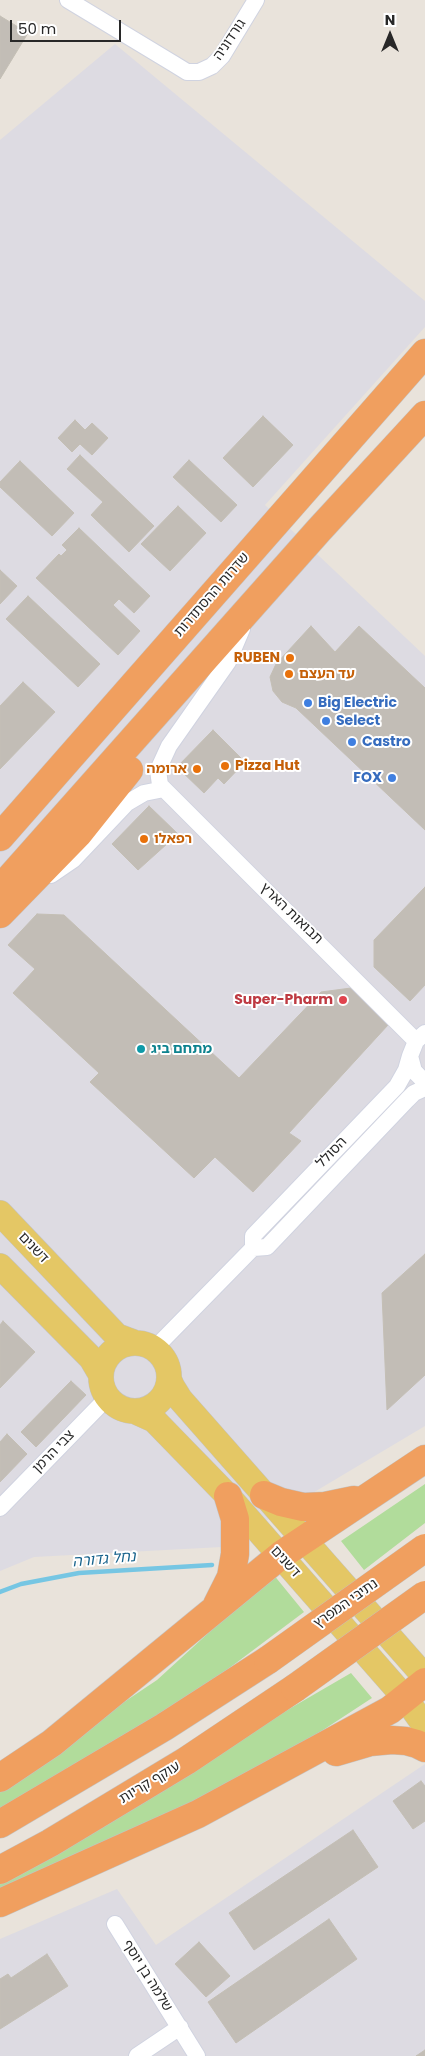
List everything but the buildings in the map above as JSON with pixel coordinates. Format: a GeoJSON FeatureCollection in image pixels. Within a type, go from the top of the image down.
{"type":"FeatureCollection","features":[{"type":"Feature","properties":{"kind":"highway","name":"שדרות ההסתדרות"},"geometry":{"type":"LineString","coordinates":[[0,837],[425,353]]}},
{"type":"Feature","properties":{"kind":"highway"},"geometry":{"type":"LineString","coordinates":[[4,901],[319,530],[425,415]]}},
{"type":"Feature","properties":{"kind":"highway"},"geometry":{"type":"LineString","coordinates":[[4,901],[78,834],[319,530]]}},
{"type":"Feature","properties":{"kind":"highway"},"geometry":{"type":"LineString","coordinates":[[0,816],[144,660],[164,649]]}},
{"type":"Feature","properties":{"kind":"highway"},"geometry":{"type":"LineString","coordinates":[[0,1778],[52,1743],[280,1555],[425,1459]]}},
{"type":"Feature","properties":{"kind":"highway"},"geometry":{"type":"LineString","coordinates":[[264,1495],[281,1502],[313,1507],[370,1497]]}},
{"type":"Feature","properties":{"kind":"highway"},"geometry":{"type":"LineString","coordinates":[[215,1609],[231,1577],[235,1554],[235,1519],[228,1496]]}},
{"type":"Feature","properties":{"kind":"highway","name":"נתיבי המפרץ"},"geometry":{"type":"LineString","coordinates":[[0,1824],[164,1727],[268,1660],[425,1548]]}},
{"type":"Feature","properties":{"kind":"highway","name":"עוקף קריות"},"geometry":{"type":"LineString","coordinates":[[0,1870],[50,1844],[186,1761],[295,1688],[425,1595]]}},
{"type":"Feature","properties":{"kind":"highway"},"geometry":{"type":"LineString","coordinates":[[0,1903],[198,1814],[390,1710],[415,1690]]}},
{"type":"Feature","properties":{"kind":"highway"},"geometry":{"type":"LineString","coordinates":[[273,1773],[370,1742],[406,1741],[425,1748]]}},
{"type":"Feature","properties":{"kind":"main road","name":"דשנים"},"geometry":{"type":"LineString","coordinates":[[0,1213],[117,1336],[144,1345]]}},
{"type":"Feature","properties":{"kind":"main road"},"geometry":{"type":"LineString","coordinates":[[0,1266],[91,1358],[104,1386],[115,1404],[134,1411],[144,1410],[159,1401],[165,1394],[169,1378],[167,1365],[144,1345],[122,1345],[109,1354],[102,1367],[104,1386]]}},
{"type":"Feature","properties":{"kind":"main road","name":"דשנים"},"geometry":{"type":"LineString","coordinates":[[169,1378],[180,1399],[425,1677]]}},
{"type":"Feature","properties":{"kind":"main road","name":"דשנים"},"geometry":{"type":"LineString","coordinates":[[134,1411],[154,1420],[228,1496],[280,1555],[415,1690],[425,1726]]}},
{"type":"Feature","properties":{"kind":"street","name":"גורדוניה"},"geometry":{"type":"LineString","coordinates":[[68,0],[187,72],[199,72],[212,66],[222,56],[256,0]]}},
{"type":"Feature","properties":{"kind":"street"},"geometry":{"type":"LineString","coordinates":[[164,789],[160,785],[158,776],[159,765],[169,746],[228,662],[242,629]]}},
{"type":"Feature","properties":{"kind":"street"},"geometry":{"type":"LineString","coordinates":[[4,901],[73,860],[127,803],[144,793],[164,789]]}},
{"type":"Feature","properties":{"kind":"street","name":"תבואות הארץ"},"geometry":{"type":"LineString","coordinates":[[164,789],[335,957],[417,1043],[414,1071],[425,1082]]}},
{"type":"Feature","properties":{"kind":"street","name":"הסולל"},"geometry":{"type":"LineString","coordinates":[[253,1248],[253,1236],[397,1086],[417,1043]]}},
{"type":"Feature","properties":{"kind":"street","name":"הסולל"},"geometry":{"type":"LineString","coordinates":[[144,1345],[253,1248],[266,1248],[407,1100],[414,1093],[425,1088]]}},
{"type":"Feature","properties":{"kind":"street","name":"צבי הרמן"},"geometry":{"type":"LineString","coordinates":[[0,1508],[104,1386]]}},
{"type":"Feature","properties":{"kind":"street","name":"שלמה בן יוסף"},"geometry":{"type":"LineString","coordinates":[[115,1924],[197,2056]]}},
{"type":"Feature","properties":{"kind":"street","name":"שלמה בן יוסף"},"geometry":{"type":"LineString","coordinates":[[137,2056],[180,2027]]}},
{"type":"Feature","properties":{"kind":"shaded area"},"geometry":{"type":"Polygon","coordinates":[[[115,44],[425,301],[425,327],[265,505],[425,656],[425,1426],[222,1547],[34,1557],[0,1571],[0,140],[115,44]]]}},
{"type":"Feature","properties":{"kind":"shaded area"},"geometry":{"type":"Polygon","coordinates":[[[425,1764],[425,2056],[0,2056],[0,1939],[117,1889],[156,1945],[425,1764]]]}},
{"type":"Feature","properties":{"kind":"green space"},"geometry":{"type":"Polygon","coordinates":[[[425,1484],[425,1523],[364,1570],[341,1541],[425,1484]]]}},
{"type":"Feature","properties":{"kind":"green space"},"geometry":{"type":"Polygon","coordinates":[[[273,1574],[304,1612],[228,1669],[150,1721],[0,1809],[0,1785],[157,1680],[273,1574]]]}},
{"type":"Feature","properties":{"kind":"green space"},"geometry":{"type":"Polygon","coordinates":[[[351,1673],[372,1698],[320,1732],[236,1783],[0,1893],[0,1877],[351,1673]]]}},
{"type":"Feature","properties":{"kind":"waterway","name":"נחל גדורה"},"geometry":{"type":"LineString","coordinates":[[0,1592],[21,1584],[79,1573],[212,1565]]}},
{"type":"Feature","properties":{"kind":"place","name":"RUBEN"},"geometry":{"type":"Point","coordinates":[290,658]}},
{"type":"Feature","properties":{"kind":"place","name":"עד העצם"},"geometry":{"type":"Point","coordinates":[289,674]}},
{"type":"Feature","properties":{"kind":"place","name":"Big Electric"},"geometry":{"type":"Point","coordinates":[308,703]}},
{"type":"Feature","properties":{"kind":"place","name":"Select"},"geometry":{"type":"Point","coordinates":[326,721]}},
{"type":"Feature","properties":{"kind":"place","name":"Castro"},"geometry":{"type":"Point","coordinates":[352,742]}},
{"type":"Feature","properties":{"kind":"place","name":"Pizza Hut"},"geometry":{"type":"Point","coordinates":[225,766]}},
{"type":"Feature","properties":{"kind":"place","name":"ארומה"},"geometry":{"type":"Point","coordinates":[197,769]}},
{"type":"Feature","properties":{"kind":"place","name":"FOX"},"geometry":{"type":"Point","coordinates":[392,778]}},
{"type":"Feature","properties":{"kind":"place","name":"רפאלו"},"geometry":{"type":"Point","coordinates":[144,839]}},
{"type":"Feature","properties":{"kind":"place","name":"Super-Pharm"},"geometry":{"type":"Point","coordinates":[343,1000]}},
{"type":"Feature","properties":{"kind":"place","name":"מתחם ביג"},"geometry":{"type":"Point","coordinates":[141,1049]}}]}
